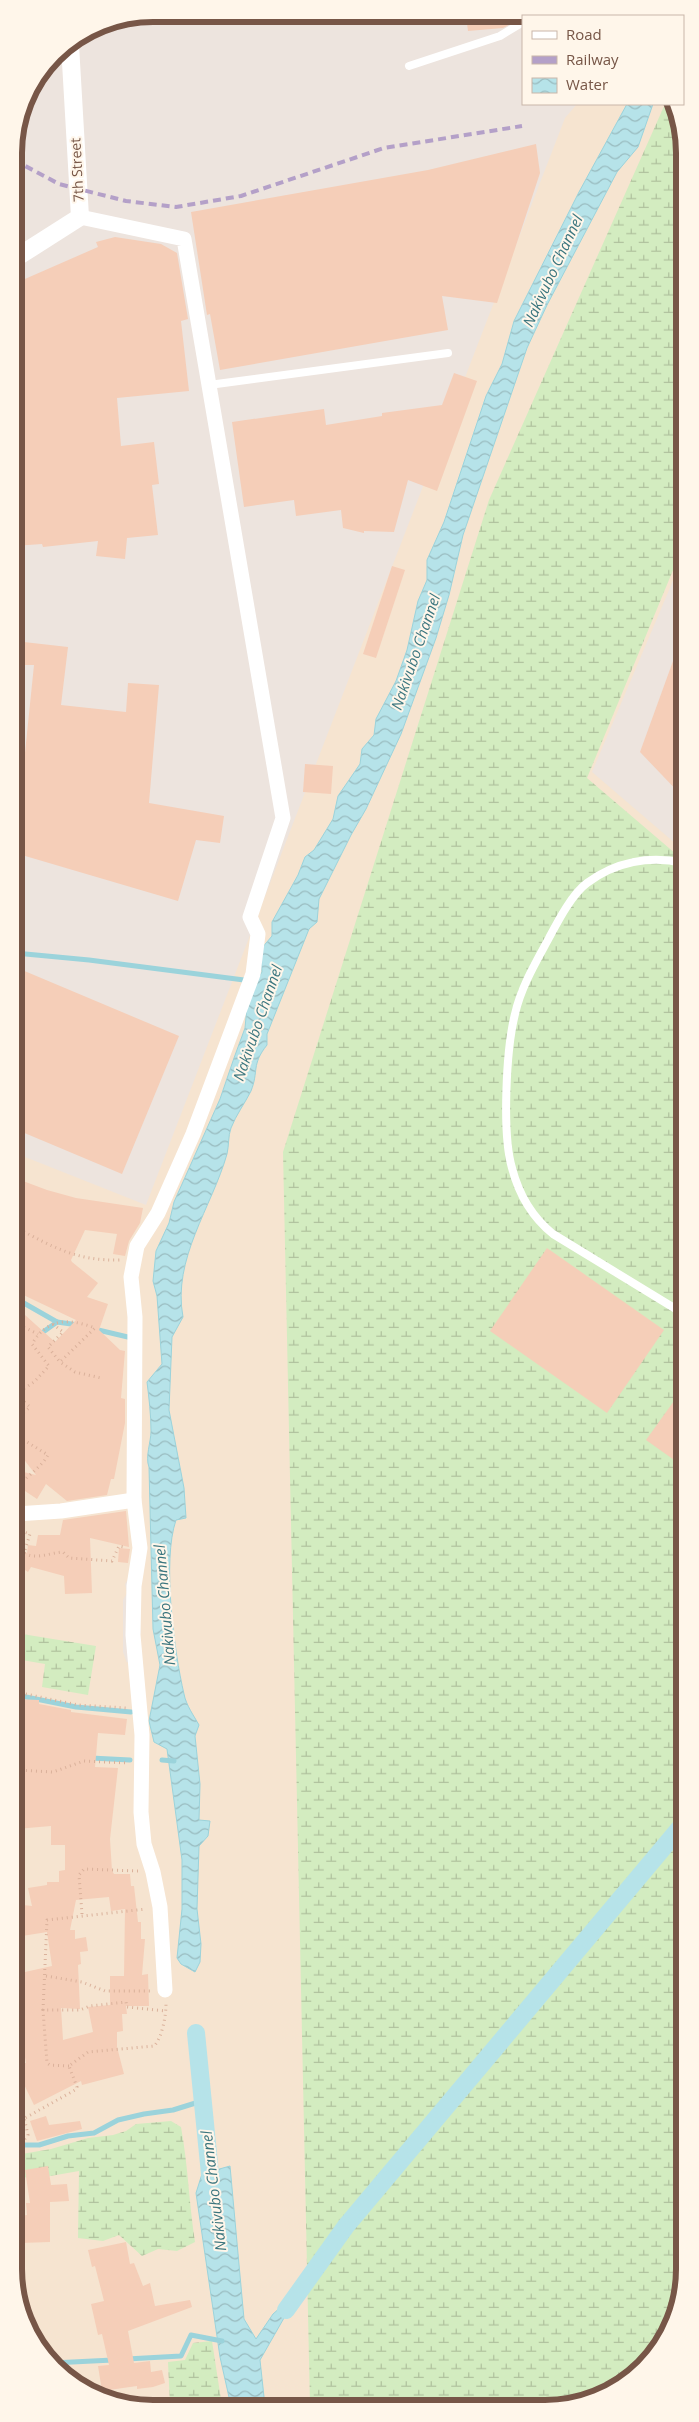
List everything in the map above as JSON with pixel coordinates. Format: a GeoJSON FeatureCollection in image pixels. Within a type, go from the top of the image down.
{"type":"FeatureCollection","features":[{"type":"Feature","properties":{"kind":"street","name":"7th Street"},"geometry":{"type":"LineString","coordinates":[[23,253],[80,217],[70,53]]}},
{"type":"Feature","properties":{"kind":"street"},"geometry":{"type":"LineString","coordinates":[[80,217],[184,239],[283,818],[250,917],[258,934],[253,974],[193,1134],[158,1213],[137,1246],[133,1258],[131,1277],[134,1318],[134,1500],[140,1545],[134,1586],[134,1615],[140,1709],[141,1812],[144,1844],[153,1872],[160,1908],[165,1990]]}},
{"type":"Feature","properties":{"kind":"street"},"geometry":{"type":"LineString","coordinates":[[23,1514],[61,1511],[134,1500]]}},
{"type":"Feature","properties":{"kind":"lane"},"geometry":{"type":"LineString","coordinates":[[409,66],[500,36],[522,23]]}},
{"type":"Feature","properties":{"kind":"lane"},"geometry":{"type":"LineString","coordinates":[[209,386],[448,354]]}},
{"type":"Feature","properties":{"kind":"lane"},"geometry":{"type":"LineString","coordinates":[[676,861],[666,859],[629,862],[609,869],[586,884],[560,916],[530,973],[515,1014],[508,1063],[507,1127],[511,1167],[525,1202],[537,1221],[553,1234],[676,1309]]}},
{"type":"Feature","properties":{"kind":"path"},"geometry":{"type":"LineString","coordinates":[[23,1232],[48,1246],[79,1256],[101,1260],[126,1260]]}},
{"type":"Feature","properties":{"kind":"path"},"geometry":{"type":"LineString","coordinates":[[23,1389],[34,1382],[49,1366],[49,1363],[31,1346],[38,1334],[52,1323],[77,1321],[95,1328],[60,1362]]}},
{"type":"Feature","properties":{"kind":"path"},"geometry":{"type":"LineString","coordinates":[[52,1323],[63,1332],[48,1347],[60,1362],[75,1372],[101,1378]]}},
{"type":"Feature","properties":{"kind":"path"},"geometry":{"type":"LineString","coordinates":[[23,1327],[38,1334]]}},
{"type":"Feature","properties":{"kind":"path"},"geometry":{"type":"LineString","coordinates":[[23,1401],[30,1407],[23,1413]]}},
{"type":"Feature","properties":{"kind":"path"},"geometry":{"type":"LineString","coordinates":[[23,1445],[27,1442],[48,1455],[44,1463],[38,1466],[23,1481]]}},
{"type":"Feature","properties":{"kind":"path"},"geometry":{"type":"LineString","coordinates":[[23,1532],[30,1534],[24,1553],[26,1555],[42,1557],[48,1553],[62,1552],[69,1558],[112,1561]]}},
{"type":"Feature","properties":{"kind":"path"},"geometry":{"type":"LineString","coordinates":[[23,1693],[78,1705],[140,1709]]}},
{"type":"Feature","properties":{"kind":"path"},"geometry":{"type":"LineString","coordinates":[[23,1770],[52,1772],[84,1761],[141,1764]]}},
{"type":"Feature","properties":{"kind":"path"},"geometry":{"type":"LineString","coordinates":[[82,1914],[78,1875],[84,1869],[153,1872]]}},
{"type":"Feature","properties":{"kind":"path"},"geometry":{"type":"LineString","coordinates":[[46,1976],[82,1982],[104,1991],[165,1990],[166,2011],[158,2040],[154,2046],[88,2052],[69,2066],[50,2065],[48,2063],[43,2010],[47,1920],[82,1914],[160,1908]]}},
{"type":"Feature","properties":{"kind":"path"},"geometry":{"type":"LineString","coordinates":[[43,2010],[80,2010],[90,2006],[126,2002],[128,2007],[166,2011]]}},
{"type":"Feature","properties":{"kind":"path"},"geometry":{"type":"LineString","coordinates":[[25,2118],[76,2088],[69,2066]]}},
{"type":"Feature","properties":{"kind":"path"},"geometry":{"type":"LineString","coordinates":[[23,2110],[28,2135],[23,2140]]}},
{"type":"Feature","properties":{"kind":"shaded area"},"geometry":{"type":"Polygon","coordinates":[[[153,22],[522,22],[522,105],[667,105],[674,128],[676,153],[676,2277],[672,2303],[667,2319],[644,2355],[632,2367],[611,2382],[588,2393],[571,2397],[546,2400],[153,2400],[128,2397],[111,2393],[95,2386],[61,2361],[36,2327],[29,2311],[25,2294],[23,2277],[23,145],[27,119],[32,103],[45,81],[61,61],[88,40],[111,29],[153,22]]]}},
{"type":"Feature","properties":{"kind":"shaded area"},"geometry":{"type":"Polygon","coordinates":[[[153,22],[522,22],[522,105],[576,105],[565,118],[146,1205],[23,1156],[23,145],[27,119],[32,103],[45,81],[61,61],[88,40],[103,32],[128,25],[153,22]]]}},
{"type":"Feature","properties":{"kind":"shaded area"},"geometry":{"type":"Polygon","coordinates":[[[676,574],[676,844],[592,772],[676,574]]]}},
{"type":"Feature","properties":{"kind":"shaded area"},"geometry":{"type":"Polygon","coordinates":[[[132,1573],[133,1599],[141,1632],[132,1656],[127,1663],[123,1652],[123,1600],[127,1593],[125,1584],[132,1573]]]}},
{"type":"Feature","properties":{"kind":"green space"},"geometry":{"type":"Polygon","coordinates":[[[665,105],[667,105],[674,128],[676,153],[676,563],[587,778],[676,854],[675,2286],[667,2319],[644,2355],[632,2367],[611,2382],[588,2393],[546,2400],[310,2400],[283,1152],[489,500],[665,105]]]}},
{"type":"Feature","properties":{"kind":"green space"},"geometry":{"type":"Polygon","coordinates":[[[23,1634],[96,1646],[88,1695],[42,1687],[45,1664],[23,1660],[23,1634]]]}},
{"type":"Feature","properties":{"kind":"green space"},"geometry":{"type":"Polygon","coordinates":[[[171,2121],[181,2127],[195,2242],[177,2251],[158,2249],[142,2256],[119,2235],[103,2241],[78,2238],[79,2171],[39,2178],[23,2177],[23,2154],[51,2149],[88,2138],[113,2135],[126,2131],[136,2124],[171,2121]]]}},
{"type":"Feature","properties":{"kind":"green space"},"geometry":{"type":"Polygon","coordinates":[[[212,2341],[221,2400],[170,2400],[168,2362],[185,2360],[193,2343],[212,2341]]]}},
{"type":"Feature","properties":{"kind":"water"},"geometry":{"type":"Polygon","coordinates":[[[626,105],[653,105],[638,147],[617,172],[547,305],[527,348],[463,535],[449,595],[436,638],[401,734],[366,809],[319,899],[317,922],[309,929],[267,1034],[267,1045],[257,1063],[251,1091],[231,1128],[227,1154],[195,1234],[183,1275],[181,1296],[183,1317],[172,1337],[169,1410],[184,1488],[186,1518],[176,1520],[172,1537],[170,1582],[173,1631],[180,1676],[186,1702],[199,1725],[195,1736],[200,1784],[199,1820],[210,1821],[208,1836],[199,1846],[197,1909],[201,1944],[200,1962],[195,1972],[181,1964],[177,1958],[182,1909],[182,1860],[167,1749],[154,1742],[149,1721],[160,1665],[153,1629],[148,1463],[151,1431],[147,1382],[162,1364],[157,1296],[153,1281],[156,1251],[169,1223],[174,1202],[220,1099],[245,1028],[248,996],[262,972],[261,949],[272,936],[272,922],[298,875],[305,857],[314,850],[333,819],[338,796],[360,764],[362,749],[374,735],[376,719],[396,681],[407,650],[418,601],[427,580],[427,560],[444,522],[486,396],[502,364],[514,321],[579,192],[626,105]]]}},
{"type":"Feature","properties":{"kind":"water"},"geometry":{"type":"Polygon","coordinates":[[[230,2166],[244,2319],[256,2339],[273,2314],[300,2290],[260,2360],[264,2400],[230,2400],[220,2357],[196,2193],[202,2174],[230,2166]]]}},
{"type":"Feature","properties":{"kind":"building"},"geometry":{"type":"Polygon","coordinates":[[[467,22],[514,22],[503,28],[468,31],[467,22]]]}},
{"type":"Feature","properties":{"kind":"building"},"geometry":{"type":"Polygon","coordinates":[[[536,144],[540,173],[497,303],[442,296],[448,330],[220,370],[210,314],[207,315],[191,212],[428,170],[536,144]]]}},
{"type":"Feature","properties":{"kind":"building"},"geometry":{"type":"Polygon","coordinates":[[[115,237],[161,244],[177,253],[188,319],[181,321],[189,391],[117,398],[121,446],[154,442],[159,484],[152,485],[158,535],[127,538],[125,559],[96,556],[98,541],[43,547],[42,544],[23,545],[23,407],[25,407],[23,389],[23,280],[98,247],[96,242],[115,237]]]}},
{"type":"Feature","properties":{"kind":"building"},"geometry":{"type":"Polygon","coordinates":[[[454,373],[477,381],[437,491],[408,480],[394,532],[364,531],[364,533],[343,528],[341,510],[296,516],[294,500],[244,507],[232,422],[324,409],[326,425],[382,416],[382,413],[442,405],[454,373]]]}},
{"type":"Feature","properties":{"kind":"building"},"geometry":{"type":"Polygon","coordinates":[[[392,566],[405,570],[376,658],[363,654],[392,566]]]}},
{"type":"Feature","properties":{"kind":"building"},"geometry":{"type":"Polygon","coordinates":[[[23,642],[68,647],[61,705],[126,712],[128,683],[159,685],[149,803],[224,816],[220,843],[196,840],[178,901],[23,855],[23,772],[34,665],[23,665],[23,642]]]}},
{"type":"Feature","properties":{"kind":"building"},"geometry":{"type":"Polygon","coordinates":[[[676,653],[676,790],[640,752],[676,653]]]}},
{"type":"Feature","properties":{"kind":"building"},"geometry":{"type":"Polygon","coordinates":[[[305,764],[333,766],[331,794],[303,792],[305,764]]]}},
{"type":"Feature","properties":{"kind":"building"},"geometry":{"type":"Polygon","coordinates":[[[23,970],[179,1036],[122,1174],[23,1132],[23,970]]]}},
{"type":"Feature","properties":{"kind":"building"},"geometry":{"type":"Polygon","coordinates":[[[23,1181],[76,1198],[143,1208],[140,1223],[129,1241],[125,1256],[113,1254],[117,1234],[85,1230],[71,1260],[98,1283],[87,1297],[108,1304],[99,1330],[120,1350],[125,1351],[121,1398],[125,1399],[125,1423],[114,1479],[111,1479],[107,1495],[67,1501],[46,1484],[37,1499],[23,1490],[23,1472],[36,1475],[23,1458],[23,1313],[55,1342],[76,1320],[23,1295],[23,1181]]]}},
{"type":"Feature","properties":{"kind":"building"},"geometry":{"type":"Polygon","coordinates":[[[547,1248],[664,1330],[607,1413],[490,1331],[547,1248]]]}},
{"type":"Feature","properties":{"kind":"building"},"geometry":{"type":"Polygon","coordinates":[[[676,1398],[676,1461],[646,1440],[676,1398]]]}},
{"type":"Feature","properties":{"kind":"building"},"geometry":{"type":"Polygon","coordinates":[[[126,1511],[129,1547],[90,1538],[92,1593],[65,1594],[64,1576],[31,1567],[28,1572],[23,1569],[23,1550],[27,1553],[28,1545],[36,1546],[38,1535],[60,1535],[63,1520],[126,1511]]]}},
{"type":"Feature","properties":{"kind":"building"},"geometry":{"type":"Polygon","coordinates":[[[119,1548],[130,1549],[128,1563],[118,1562],[119,1548]]]}},
{"type":"Feature","properties":{"kind":"building"},"geometry":{"type":"Polygon","coordinates":[[[23,1699],[39,1700],[39,1704],[71,1710],[71,1712],[127,1719],[125,1735],[98,1733],[95,1767],[118,1768],[110,1839],[112,1871],[114,1874],[130,1874],[131,1886],[134,1886],[138,1922],[141,1922],[141,1939],[145,1939],[142,1975],[148,1974],[149,2006],[126,2006],[127,2014],[122,2014],[123,2031],[117,2032],[117,2047],[124,2074],[82,2085],[81,2081],[34,2105],[23,2082],[23,2063],[26,2063],[23,2046],[23,1972],[52,1966],[47,1932],[23,1936],[23,1905],[32,1906],[28,1888],[47,1885],[47,1882],[59,1882],[59,1871],[65,1870],[65,1845],[51,1845],[51,1826],[23,1828],[23,1699]],[[109,1897],[76,1900],[70,1930],[75,1930],[75,1939],[86,1937],[88,1951],[80,1952],[81,1964],[78,1965],[80,2009],[61,2008],[63,2040],[93,2032],[88,2007],[110,2005],[110,1976],[124,1976],[125,1909],[111,1911],[109,1897]]]}},
{"type":"Feature","properties":{"kind":"building"},"geometry":{"type":"Polygon","coordinates":[[[46,2116],[49,2125],[80,2121],[82,2129],[37,2141],[30,2121],[46,2116]]]}},
{"type":"Feature","properties":{"kind":"building"},"geometry":{"type":"Polygon","coordinates":[[[48,2166],[51,2185],[67,2184],[69,2201],[50,2202],[50,2242],[23,2243],[23,2216],[27,2215],[26,2203],[30,2203],[25,2170],[48,2166]]]}},
{"type":"Feature","properties":{"kind":"building"},"geometry":{"type":"Polygon","coordinates":[[[126,2242],[130,2264],[134,2263],[143,2286],[150,2283],[155,2306],[190,2300],[192,2307],[128,2331],[134,2363],[150,2361],[151,2372],[162,2370],[165,2383],[137,2389],[137,2386],[105,2391],[102,2389],[98,2366],[109,2365],[102,2334],[98,2335],[91,2304],[104,2301],[95,2266],[92,2267],[88,2250],[126,2242]]]}},
{"type":"Feature","properties":{"kind":"waterway"},"geometry":{"type":"LineString","coordinates":[[23,954],[89,960],[244,980]]}},
{"type":"Feature","properties":{"kind":"waterway"},"geometry":{"type":"LineString","coordinates":[[23,1303],[57,1322]]}},
{"type":"Feature","properties":{"kind":"waterway"},"geometry":{"type":"LineString","coordinates":[[39,1335],[57,1322],[78,1325]]}},
{"type":"Feature","properties":{"kind":"waterway"},"geometry":{"type":"LineString","coordinates":[[94,1329],[132,1338]]}},
{"type":"Feature","properties":{"kind":"waterway"},"geometry":{"type":"LineString","coordinates":[[23,1696],[76,1707],[131,1712]]}},
{"type":"Feature","properties":{"kind":"waterway"},"geometry":{"type":"LineString","coordinates":[[91,1758],[130,1760]]}},
{"type":"Feature","properties":{"kind":"waterway"},"geometry":{"type":"LineString","coordinates":[[162,1760],[174,1761]]}},
{"type":"Feature","properties":{"kind":"waterway"},"geometry":{"type":"LineString","coordinates":[[286,2310],[346,2226],[676,1833]]}},
{"type":"Feature","properties":{"kind":"waterway","name":"Nakivubo Channel"},"geometry":{"type":"LineString","coordinates":[[196,2033],[212,2194]]}},
{"type":"Feature","properties":{"kind":"waterway"},"geometry":{"type":"LineString","coordinates":[[23,2145],[39,2145],[68,2136],[94,2133],[118,2120],[173,2110],[202,2101]]}},
{"type":"Feature","properties":{"kind":"waterway"},"geometry":{"type":"LineString","coordinates":[[127,2359],[181,2356],[191,2335],[222,2341]]}},
{"type":"Feature","properties":{"kind":"waterway"},"geometry":{"type":"LineString","coordinates":[[62,2362],[113,2360]]}},
{"type":"Feature","properties":{"kind":"railway"},"geometry":{"type":"LineString","coordinates":[[23,165],[59,184],[126,201],[176,207],[241,196],[384,148],[522,126]]}}]}
